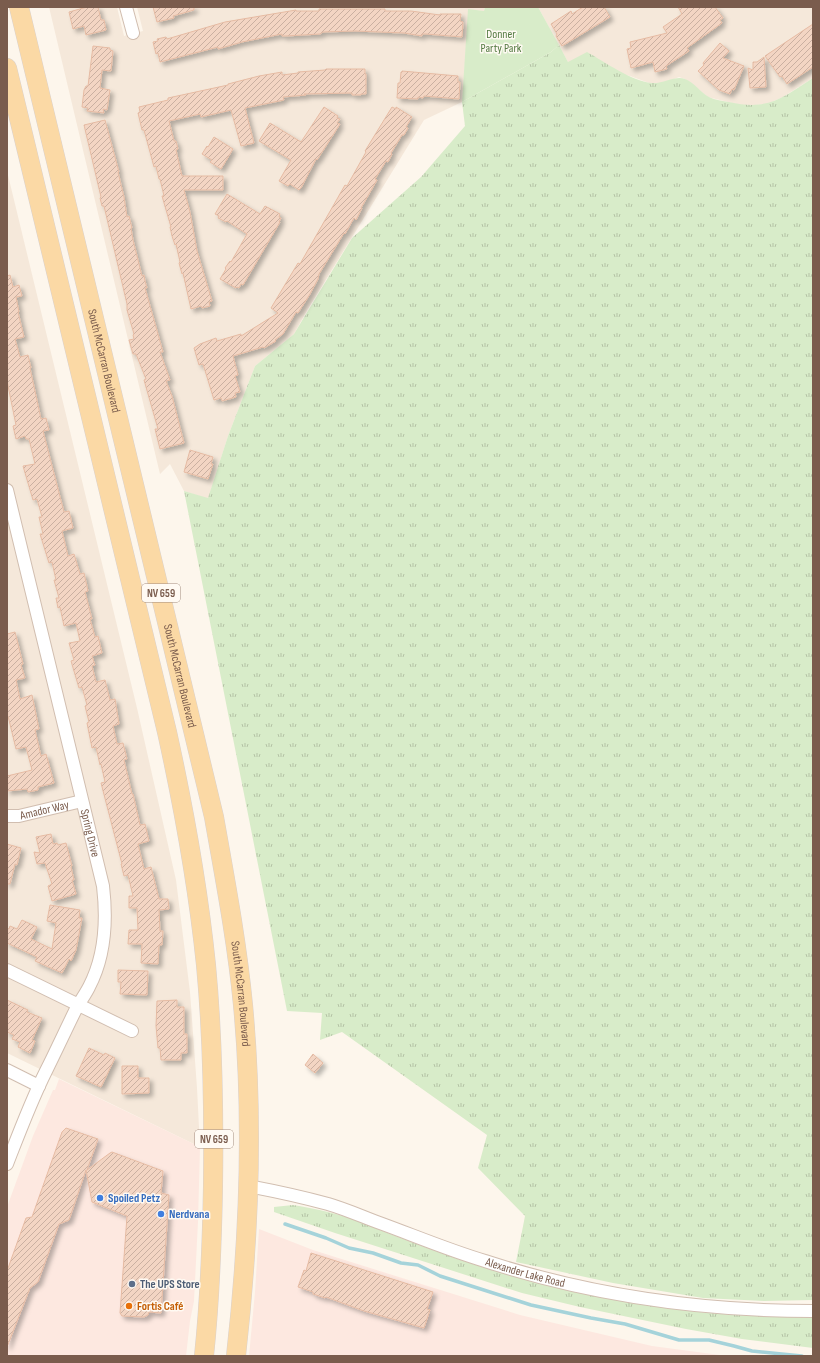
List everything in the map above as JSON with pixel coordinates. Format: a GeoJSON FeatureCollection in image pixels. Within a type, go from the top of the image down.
{"type":"FeatureCollection","features":[{"type":"Feature","properties":{"kind":"main road","name":"South McCarran Boulevard"},"geometry":{"type":"LineString","coordinates":[[18,7],[214,817],[234,929],[243,1005],[248,1076],[249,1137],[248,1216],[236,1356]]}},
{"type":"Feature","properties":{"kind":"main road","name":"NV 659"},"geometry":{"type":"LineString","coordinates":[[7,68],[167,732],[194,869],[206,967],[213,1056],[214,1146],[212,1232],[204,1356]]}},
{"type":"Feature","properties":{"kind":"main road"},"geometry":{"type":"LineString","coordinates":[[196,1356],[208,1312]]}},
{"type":"Feature","properties":{"kind":"main road"},"geometry":{"type":"LineString","coordinates":[[239,1328],[240,1356]]}},
{"type":"Feature","properties":{"kind":"street"},"geometry":{"type":"LineString","coordinates":[[126,7],[133,33]]}},
{"type":"Feature","properties":{"kind":"street","name":"Spring Drive"},"geometry":{"type":"LineString","coordinates":[[7,490],[103,886],[106,907],[103,948],[97,968],[90,986],[78,1005],[39,1086],[7,1164]]}},
{"type":"Feature","properties":{"kind":"street","name":"Amador Way"},"geometry":{"type":"LineString","coordinates":[[7,816],[19,816],[82,801]]}},
{"type":"Feature","properties":{"kind":"street"},"geometry":{"type":"LineString","coordinates":[[7,970],[132,1031]]}},
{"type":"Feature","properties":{"kind":"street"},"geometry":{"type":"LineString","coordinates":[[7,1070],[39,1086]]}},
{"type":"Feature","properties":{"kind":"street","name":"Alexander Lake Road"},"geometry":{"type":"LineString","coordinates":[[248,1186],[328,1204],[484,1261],[562,1283],[630,1297],[733,1310],[813,1311]]}},
{"type":"Feature","properties":{"kind":"shaded area"},"geometry":{"type":"Polygon","coordinates":[[[49,7],[117,7],[124,36],[143,31],[137,7],[485,7],[484,11],[469,10],[462,102],[424,120],[294,334],[255,366],[228,436],[208,499],[184,491],[170,464],[160,474],[49,7]]]}},
{"type":"Feature","properties":{"kind":"shaded area"},"geometry":{"type":"Polygon","coordinates":[[[538,7],[813,7],[813,78],[783,97],[767,104],[744,106],[708,97],[685,79],[679,77],[664,83],[652,84],[630,76],[568,62],[538,7]]]}},
{"type":"Feature","properties":{"kind":"shaded area"},"geometry":{"type":"Polygon","coordinates":[[[7,171],[137,708],[176,880],[190,992],[200,1147],[7,1053],[7,171]]]}},
{"type":"Feature","properties":{"kind":"shaded area"},"geometry":{"type":"Polygon","coordinates":[[[59,1079],[200,1147],[194,1301],[186,1356],[7,1356],[7,1207],[33,1136],[59,1079]]]}},
{"type":"Feature","properties":{"kind":"shaded area"},"geometry":{"type":"Polygon","coordinates":[[[259,1229],[313,1250],[520,1315],[652,1346],[727,1356],[249,1356],[259,1229]]]}},
{"type":"Feature","properties":{"kind":"green space","name":"Donner Party Park"},"geometry":{"type":"Polygon","coordinates":[[[485,7],[538,7],[559,45],[551,52],[462,102],[468,9],[484,11],[485,7]]]}},
{"type":"Feature","properties":{"kind":"green space"},"geometry":{"type":"Polygon","coordinates":[[[559,45],[568,62],[587,52],[627,75],[644,82],[656,83],[681,78],[691,82],[711,98],[743,104],[765,104],[774,101],[813,78],[813,1300],[764,1301],[703,1298],[613,1283],[516,1262],[525,1216],[478,1168],[487,1135],[342,1032],[320,1040],[322,1013],[287,1011],[184,491],[208,498],[228,436],[255,366],[294,334],[352,238],[421,177],[465,126],[462,102],[551,52],[559,45]]]}},
{"type":"Feature","properties":{"kind":"green space"},"geometry":{"type":"Polygon","coordinates":[[[293,1205],[320,1210],[361,1222],[469,1263],[522,1279],[604,1298],[687,1311],[771,1317],[813,1317],[813,1348],[742,1339],[686,1329],[580,1307],[522,1293],[274,1212],[274,1207],[293,1205]]]}},
{"type":"Feature","properties":{"kind":"building"},"geometry":{"type":"Polygon","coordinates":[[[87,7],[98,7],[101,20],[104,20],[106,30],[86,35],[84,26],[73,29],[69,12],[87,7]]]}},
{"type":"Feature","properties":{"kind":"building"},"geometry":{"type":"Polygon","coordinates":[[[153,7],[194,7],[194,10],[173,16],[174,18],[157,22],[153,7]]]}},
{"type":"Feature","properties":{"kind":"building"},"geometry":{"type":"Polygon","coordinates":[[[583,7],[604,7],[610,17],[562,46],[551,24],[571,11],[572,14],[583,7]]]}},
{"type":"Feature","properties":{"kind":"building"},"geometry":{"type":"Polygon","coordinates":[[[678,7],[715,7],[723,18],[720,20],[722,23],[687,48],[689,51],[666,66],[667,69],[655,72],[653,62],[631,68],[627,49],[631,48],[630,42],[667,33],[663,27],[682,14],[678,7]]]}},
{"type":"Feature","properties":{"kind":"building"},"geometry":{"type":"Polygon","coordinates":[[[319,9],[385,9],[385,11],[411,11],[440,15],[461,14],[460,21],[463,22],[462,37],[426,34],[422,34],[422,36],[404,33],[355,31],[323,32],[320,34],[286,36],[282,36],[282,34],[242,42],[218,49],[218,47],[160,62],[153,42],[158,41],[157,39],[166,37],[167,39],[225,22],[296,10],[319,11],[319,9]]]}},
{"type":"Feature","properties":{"kind":"building"},"geometry":{"type":"Polygon","coordinates":[[[813,24],[813,67],[787,84],[765,56],[813,24]]]}},
{"type":"Feature","properties":{"kind":"building"},"geometry":{"type":"Polygon","coordinates":[[[720,43],[729,51],[723,58],[744,66],[734,90],[732,89],[730,94],[719,90],[698,71],[720,43]]]}},
{"type":"Feature","properties":{"kind":"building"},"geometry":{"type":"Polygon","coordinates":[[[93,46],[110,48],[110,50],[113,51],[111,71],[102,70],[100,88],[110,90],[107,110],[103,109],[104,113],[87,111],[88,108],[82,107],[84,90],[86,86],[88,86],[93,46]]]}},
{"type":"Feature","properties":{"kind":"building"},"geometry":{"type":"Polygon","coordinates":[[[764,57],[766,87],[750,88],[748,68],[753,70],[753,62],[757,62],[764,57]]]}},
{"type":"Feature","properties":{"kind":"building"},"geometry":{"type":"Polygon","coordinates":[[[326,69],[365,69],[366,94],[304,94],[306,95],[283,97],[284,100],[245,108],[254,143],[241,146],[231,110],[201,117],[200,114],[169,121],[174,141],[176,141],[178,149],[176,150],[182,176],[223,176],[223,190],[184,190],[190,212],[197,251],[212,301],[209,302],[210,306],[202,308],[201,306],[191,309],[183,273],[182,274],[179,263],[176,244],[175,245],[172,236],[171,227],[162,196],[164,196],[160,179],[156,166],[154,167],[144,130],[142,130],[138,113],[140,112],[139,107],[168,100],[168,98],[228,85],[259,76],[282,72],[282,75],[326,69]]]}},
{"type":"Feature","properties":{"kind":"building"},"geometry":{"type":"Polygon","coordinates":[[[402,71],[458,76],[458,82],[460,82],[459,99],[424,96],[423,98],[418,97],[418,99],[397,98],[398,83],[400,83],[402,71]]]}},
{"type":"Feature","properties":{"kind":"building"},"geometry":{"type":"Polygon","coordinates":[[[324,107],[338,116],[337,118],[340,119],[337,123],[340,124],[317,160],[316,159],[301,188],[299,190],[290,184],[288,186],[279,181],[291,160],[259,141],[270,123],[301,142],[324,107]]]}},
{"type":"Feature","properties":{"kind":"building"},"geometry":{"type":"Polygon","coordinates":[[[392,107],[396,109],[396,107],[412,117],[406,127],[408,128],[391,153],[392,154],[388,162],[386,161],[375,179],[377,180],[356,220],[354,218],[345,234],[344,233],[319,274],[310,294],[298,313],[296,312],[283,334],[275,340],[276,341],[264,348],[263,347],[233,356],[238,375],[235,376],[240,392],[235,393],[236,397],[222,401],[221,398],[214,400],[203,364],[199,365],[194,348],[216,338],[217,341],[241,334],[241,336],[278,313],[271,308],[298,263],[300,264],[345,185],[347,186],[366,152],[365,151],[392,107]]]}},
{"type":"Feature","properties":{"kind":"building"},"geometry":{"type":"Polygon","coordinates":[[[105,120],[119,172],[127,217],[129,216],[142,276],[144,275],[147,288],[145,288],[163,352],[160,352],[170,380],[166,381],[172,396],[184,443],[160,449],[155,429],[158,429],[144,380],[146,379],[136,354],[133,354],[129,340],[134,339],[134,334],[127,310],[127,304],[104,206],[102,206],[100,198],[84,125],[105,120]]]}},
{"type":"Feature","properties":{"kind":"building"},"geometry":{"type":"Polygon","coordinates":[[[214,137],[233,149],[221,169],[210,162],[212,160],[202,154],[214,137]]]}},
{"type":"Feature","properties":{"kind":"building"},"geometry":{"type":"Polygon","coordinates":[[[227,194],[260,214],[265,206],[280,214],[279,217],[281,218],[243,285],[241,284],[239,288],[236,288],[220,279],[226,269],[225,268],[230,261],[231,262],[247,234],[227,221],[226,222],[218,218],[219,216],[215,214],[227,194]]]}},
{"type":"Feature","properties":{"kind":"building"},"geometry":{"type":"Polygon","coordinates":[[[10,275],[13,287],[19,285],[22,296],[16,297],[24,337],[15,339],[20,357],[28,355],[41,419],[46,418],[49,430],[43,431],[64,512],[69,511],[73,528],[62,531],[68,556],[74,554],[80,574],[84,573],[88,591],[85,592],[92,619],[90,619],[95,637],[98,636],[102,653],[92,656],[95,665],[92,666],[96,682],[105,680],[110,700],[115,699],[119,724],[113,726],[117,744],[123,743],[127,759],[124,760],[140,825],[145,824],[149,841],[138,844],[144,869],[151,867],[159,899],[168,899],[169,909],[159,910],[160,931],[163,931],[162,945],[159,945],[158,964],[141,963],[142,944],[128,944],[129,930],[138,930],[137,908],[129,908],[129,896],[133,896],[128,875],[124,876],[101,783],[105,782],[101,764],[100,765],[96,747],[92,748],[87,723],[89,722],[85,706],[87,705],[82,687],[79,688],[71,661],[74,660],[69,643],[80,641],[76,623],[64,626],[60,607],[58,608],[56,598],[59,598],[54,580],[56,580],[52,562],[49,563],[40,534],[43,534],[39,517],[42,517],[37,499],[33,500],[23,466],[35,464],[29,439],[26,439],[25,436],[16,439],[13,426],[16,425],[7,381],[7,276],[10,275]]]}},
{"type":"Feature","properties":{"kind":"building"},"geometry":{"type":"Polygon","coordinates":[[[190,450],[213,457],[211,464],[213,464],[208,479],[184,472],[190,450]]]}},
{"type":"Feature","properties":{"kind":"building"},"geometry":{"type":"Polygon","coordinates":[[[15,632],[25,678],[16,680],[20,699],[32,695],[39,729],[35,730],[41,756],[46,754],[54,783],[38,787],[38,790],[28,792],[27,789],[7,791],[7,776],[32,770],[26,747],[16,749],[7,716],[7,634],[15,632]]]}},
{"type":"Feature","properties":{"kind":"building"},"geometry":{"type":"Polygon","coordinates":[[[51,834],[53,844],[57,843],[58,845],[66,843],[72,866],[74,880],[72,880],[76,894],[52,901],[48,886],[52,884],[45,863],[37,864],[34,852],[40,853],[36,837],[51,834]]]}},
{"type":"Feature","properties":{"kind":"building"},"geometry":{"type":"Polygon","coordinates":[[[7,844],[21,848],[10,884],[7,884],[7,844]]]}},
{"type":"Feature","properties":{"kind":"building"},"geometry":{"type":"Polygon","coordinates":[[[50,905],[80,910],[79,918],[82,918],[76,950],[71,961],[69,959],[62,973],[35,961],[37,957],[7,943],[7,928],[9,929],[10,926],[17,929],[22,920],[37,927],[31,939],[52,949],[56,923],[47,921],[50,905]]]}},
{"type":"Feature","properties":{"kind":"building"},"geometry":{"type":"Polygon","coordinates":[[[118,970],[148,971],[147,995],[120,994],[121,982],[118,982],[118,970]]]}},
{"type":"Feature","properties":{"kind":"building"},"geometry":{"type":"Polygon","coordinates":[[[7,1000],[28,1010],[27,1012],[42,1018],[32,1040],[35,1041],[30,1053],[18,1047],[20,1042],[12,1039],[14,1035],[7,1032],[7,1000]]]}},
{"type":"Feature","properties":{"kind":"building"},"geometry":{"type":"Polygon","coordinates":[[[177,1000],[177,1007],[184,1007],[184,1034],[187,1034],[187,1053],[181,1053],[181,1060],[161,1060],[160,1048],[158,1048],[156,1026],[157,1001],[177,1000]]]}},
{"type":"Feature","properties":{"kind":"building"},"geometry":{"type":"Polygon","coordinates":[[[89,1048],[115,1058],[101,1087],[76,1076],[89,1048]]]}},
{"type":"Feature","properties":{"kind":"building"},"geometry":{"type":"Polygon","coordinates":[[[313,1054],[323,1063],[315,1073],[305,1065],[313,1054]]]}},
{"type":"Feature","properties":{"kind":"building"},"geometry":{"type":"Polygon","coordinates":[[[122,1066],[138,1066],[138,1078],[149,1078],[149,1093],[122,1094],[122,1066]]]}},
{"type":"Feature","properties":{"kind":"building"},"geometry":{"type":"Polygon","coordinates":[[[66,1128],[98,1139],[87,1170],[112,1152],[163,1171],[161,1193],[169,1195],[161,1313],[149,1312],[148,1315],[144,1317],[122,1316],[120,1313],[127,1216],[92,1202],[86,1170],[69,1220],[59,1224],[38,1282],[30,1288],[7,1347],[7,1271],[26,1218],[32,1217],[62,1132],[66,1128]]]}},
{"type":"Feature","properties":{"kind":"building"},"geometry":{"type":"Polygon","coordinates":[[[311,1253],[433,1292],[427,1309],[430,1310],[424,1328],[364,1311],[326,1297],[313,1294],[313,1292],[298,1287],[304,1270],[306,1271],[311,1253]]]}},
{"type":"Feature","properties":{"kind":"waterway"},"geometry":{"type":"LineString","coordinates":[[285,1224],[326,1238],[349,1248],[373,1253],[401,1263],[418,1265],[440,1276],[531,1305],[625,1324],[679,1340],[709,1340],[752,1351],[802,1356]]}},
{"type":"Feature","properties":{"kind":"place","name":"Spoiled Petz"},"geometry":{"type":"Point","coordinates":[100,1198]}},
{"type":"Feature","properties":{"kind":"place","name":"Nerdvana"},"geometry":{"type":"Point","coordinates":[161,1214]}},
{"type":"Feature","properties":{"kind":"place","name":"The UPS Store"},"geometry":{"type":"Point","coordinates":[132,1284]}},
{"type":"Feature","properties":{"kind":"place","name":"Fortis Café"},"geometry":{"type":"Point","coordinates":[129,1306]}}]}
